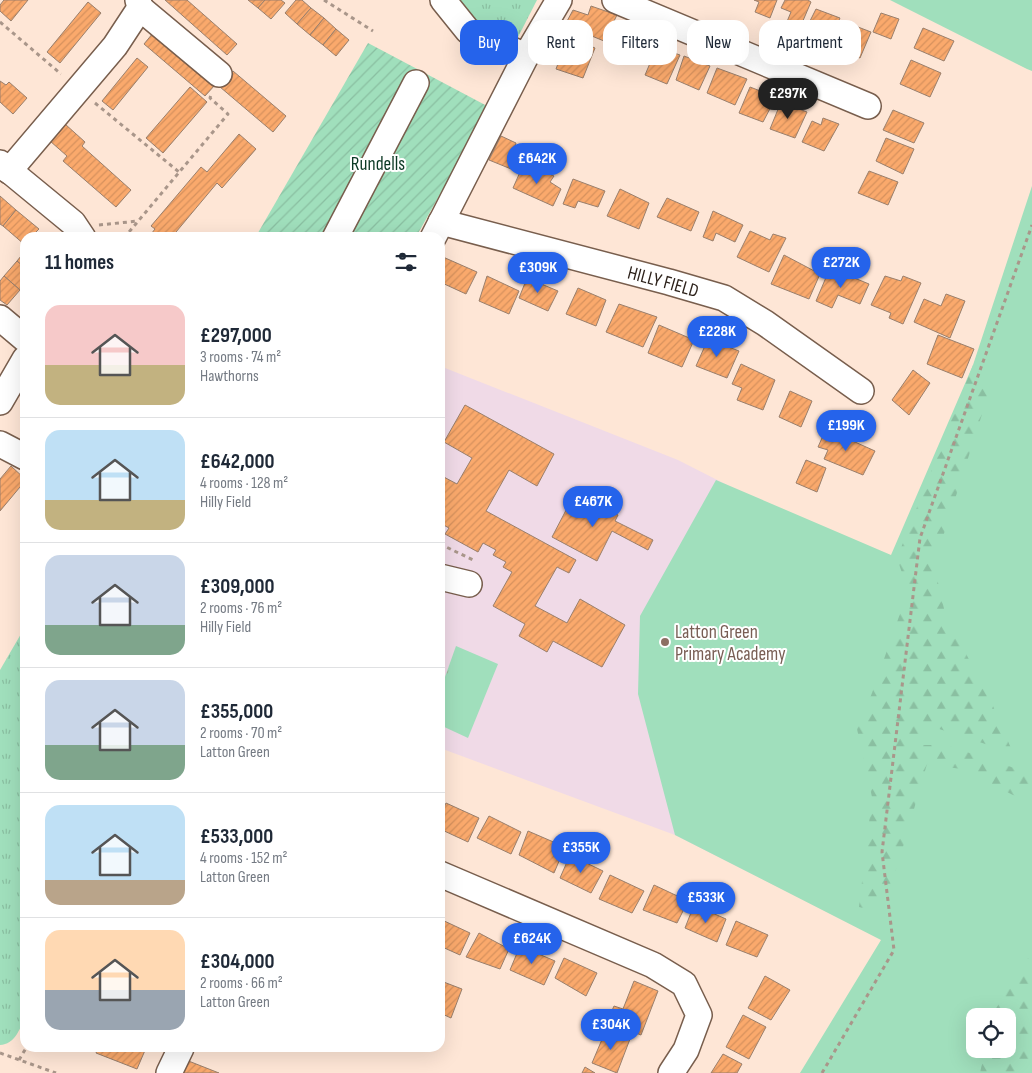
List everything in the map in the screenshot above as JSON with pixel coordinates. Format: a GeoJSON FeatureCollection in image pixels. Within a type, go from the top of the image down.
{"type":"FeatureCollection","features":[{"type":"Feature","properties":{"kind":"street"},"geometry":{"type":"LineString","coordinates":[[443,0],[468,31],[526,56]]}},
{"type":"Feature","properties":{"kind":"street"},"geometry":{"type":"LineString","coordinates":[[437,230],[526,56],[558,0]]}},
{"type":"Feature","properties":{"kind":"street"},"geometry":{"type":"LineString","coordinates":[[615,0],[868,106]]}},
{"type":"Feature","properties":{"kind":"street"},"geometry":{"type":"LineString","coordinates":[[80,232],[73,223],[4,167],[115,46],[139,4],[219,74]]}},
{"type":"Feature","properties":{"kind":"street"},"geometry":{"type":"LineString","coordinates":[[338,232],[416,83]]}},
{"type":"Feature","properties":{"kind":"street","name":"HILLY FIELD"},"geometry":{"type":"LineString","coordinates":[[437,230],[669,282],[724,298],[765,323],[861,391]]}},
{"type":"Feature","properties":{"kind":"street"},"geometry":{"type":"LineString","coordinates":[[0,318],[20,334]]}},
{"type":"Feature","properties":{"kind":"street"},"geometry":{"type":"LineString","coordinates":[[0,402],[20,368]]}},
{"type":"Feature","properties":{"kind":"street"},"geometry":{"type":"LineString","coordinates":[[0,444],[20,454]]}},
{"type":"Feature","properties":{"kind":"street"},"geometry":{"type":"LineString","coordinates":[[445,577],[475,574]]}},
{"type":"Feature","properties":{"kind":"street"},"geometry":{"type":"LineString","coordinates":[[445,876],[653,965],[684,984],[699,1015],[686,1050],[671,1073]]}},
{"type":"Feature","properties":{"kind":"street"},"geometry":{"type":"LineString","coordinates":[[169,1073],[179,1052]]}},
{"type":"Feature","properties":{"kind":"path"},"geometry":{"type":"LineString","coordinates":[[324,0],[373,30]]}},
{"type":"Feature","properties":{"kind":"path"},"geometry":{"type":"LineString","coordinates":[[129,232],[228,114]]}},
{"type":"Feature","properties":{"kind":"path"},"geometry":{"type":"LineString","coordinates":[[86,232],[97,225],[138,220]]}},
{"type":"Feature","properties":{"kind":"path"},"geometry":{"type":"LineString","coordinates":[[822,1073],[894,950],[882,852],[920,538],[1032,225]]}},
{"type":"Feature","properties":{"kind":"path"},"geometry":{"type":"LineString","coordinates":[[445,548],[475,574]]}},
{"type":"Feature","properties":{"kind":"path"},"geometry":{"type":"LineString","coordinates":[[19,1060],[24,1052]]}},
{"type":"Feature","properties":{"kind":"path"},"geometry":{"type":"LineString","coordinates":[[0,1053],[56,1073]]}},
{"type":"Feature","properties":{"kind":"shaded area","name":"Latton Green Primary Academy"},"geometry":{"type":"Polygon","coordinates":[[[445,368],[678,460],[796,520],[855,926],[675,835],[445,750],[445,368]]]}},
{"type":"Feature","properties":{"kind":"green space"},"geometry":{"type":"Polygon","coordinates":[[[457,0],[537,0],[518,37],[518,20],[474,20],[465,15],[457,0]]]}},
{"type":"Feature","properties":{"kind":"green space"},"geometry":{"type":"Polygon","coordinates":[[[890,0],[1032,0],[1032,71],[1027,69],[890,0]]]}},
{"type":"Feature","properties":{"kind":"green space","name":"Rundells"},"geometry":{"type":"Polygon","coordinates":[[[368,43],[489,107],[419,232],[258,232],[368,43]]]}},
{"type":"Feature","properties":{"kind":"green space"},"geometry":{"type":"Polygon","coordinates":[[[1032,186],[1032,1073],[800,1073],[881,940],[675,835],[638,694],[640,616],[716,480],[891,555],[973,365],[1032,186]]]}},
{"type":"Feature","properties":{"kind":"green space"},"geometry":{"type":"Polygon","coordinates":[[[973,365],[991,386],[934,565],[945,613],[993,706],[1013,753],[930,726],[914,745],[946,745],[1032,774],[1032,800],[1013,795],[961,769],[927,764],[899,861],[880,912],[859,907],[872,797],[857,729],[872,693],[908,591],[897,558],[973,365]]]}},
{"type":"Feature","properties":{"kind":"green space"},"geometry":{"type":"Polygon","coordinates":[[[20,636],[20,1028],[13,1039],[0,1045],[0,670],[20,636]]]}},
{"type":"Feature","properties":{"kind":"green space"},"geometry":{"type":"Polygon","coordinates":[[[456,646],[498,664],[468,738],[445,727],[445,677],[456,646]]]}},
{"type":"Feature","properties":{"kind":"green space"},"geometry":{"type":"Polygon","coordinates":[[[1032,952],[1032,1073],[980,1073],[983,1058],[1016,1058],[1016,1008],[996,1008],[1032,952]]]}},
{"type":"Feature","properties":{"kind":"building"},"geometry":{"type":"Polygon","coordinates":[[[4,0],[28,0],[11,21],[0,11],[0,5],[4,0]]]}},
{"type":"Feature","properties":{"kind":"building"},"geometry":{"type":"Polygon","coordinates":[[[165,0],[187,0],[237,44],[227,55],[165,0]]]}},
{"type":"Feature","properties":{"kind":"building"},"geometry":{"type":"Polygon","coordinates":[[[248,0],[265,0],[258,8],[248,0]]]}},
{"type":"Feature","properties":{"kind":"building"},"geometry":{"type":"Polygon","coordinates":[[[265,0],[281,0],[285,3],[271,19],[258,8],[265,0]]]}},
{"type":"Feature","properties":{"kind":"building"},"geometry":{"type":"Polygon","coordinates":[[[296,0],[302,0],[311,8],[297,24],[285,13],[296,0]]]}},
{"type":"Feature","properties":{"kind":"building"},"geometry":{"type":"Polygon","coordinates":[[[754,0],[777,0],[770,18],[755,12],[759,2],[754,0]]]}},
{"type":"Feature","properties":{"kind":"building"},"geometry":{"type":"Polygon","coordinates":[[[785,0],[808,0],[811,2],[803,20],[788,20],[791,12],[781,8],[785,0]]]}},
{"type":"Feature","properties":{"kind":"building"},"geometry":{"type":"Polygon","coordinates":[[[88,2],[101,13],[60,63],[47,52],[88,2]]]}},
{"type":"Feature","properties":{"kind":"building"},"geometry":{"type":"Polygon","coordinates":[[[591,6],[617,15],[614,20],[603,20],[603,41],[593,36],[593,20],[568,20],[573,10],[588,15],[591,6]]]}},
{"type":"Feature","properties":{"kind":"building"},"geometry":{"type":"Polygon","coordinates":[[[311,8],[324,18],[310,35],[297,24],[311,8]]]}},
{"type":"Feature","properties":{"kind":"building"},"geometry":{"type":"Polygon","coordinates":[[[816,9],[840,18],[839,20],[810,20],[816,9]]]}},
{"type":"Feature","properties":{"kind":"building"},"geometry":{"type":"Polygon","coordinates":[[[881,13],[899,19],[891,39],[873,32],[881,13]]]}},
{"type":"Feature","properties":{"kind":"building"},"geometry":{"type":"Polygon","coordinates":[[[324,18],[336,29],[323,45],[310,35],[324,18]]]}},
{"type":"Feature","properties":{"kind":"building"},"geometry":{"type":"Polygon","coordinates":[[[861,28],[871,32],[861,56],[861,28]]]}},
{"type":"Feature","properties":{"kind":"building"},"geometry":{"type":"Polygon","coordinates":[[[923,28],[954,41],[944,61],[914,48],[923,28]]]}},
{"type":"Feature","properties":{"kind":"building"},"geometry":{"type":"Polygon","coordinates":[[[336,29],[349,40],[336,56],[323,45],[336,29]]]}},
{"type":"Feature","properties":{"kind":"building"},"geometry":{"type":"Polygon","coordinates":[[[153,33],[215,85],[205,96],[144,44],[153,33]]]}},
{"type":"Feature","properties":{"kind":"building"},"geometry":{"type":"Polygon","coordinates":[[[684,56],[687,57],[687,65],[710,66],[699,90],[676,80],[684,56]]]}},
{"type":"Feature","properties":{"kind":"building"},"geometry":{"type":"Polygon","coordinates":[[[137,58],[148,67],[113,110],[102,101],[137,58]]]}},
{"type":"Feature","properties":{"kind":"building"},"geometry":{"type":"Polygon","coordinates":[[[911,60],[941,73],[930,97],[900,84],[911,60]]]}},
{"type":"Feature","properties":{"kind":"building"},"geometry":{"type":"Polygon","coordinates":[[[558,65],[588,65],[583,78],[556,69],[558,65]]]}},
{"type":"Feature","properties":{"kind":"building"},"geometry":{"type":"Polygon","coordinates":[[[649,65],[676,65],[667,84],[645,75],[649,65]]]}},
{"type":"Feature","properties":{"kind":"building"},"geometry":{"type":"Polygon","coordinates":[[[717,68],[747,79],[735,105],[707,93],[717,68]]]}},
{"type":"Feature","properties":{"kind":"building"},"geometry":{"type":"Polygon","coordinates":[[[233,71],[286,116],[273,132],[220,87],[233,71]]]}},
{"type":"Feature","properties":{"kind":"building"},"geometry":{"type":"Polygon","coordinates":[[[0,81],[6,85],[9,82],[27,98],[13,114],[0,102],[0,81]]]}},
{"type":"Feature","properties":{"kind":"building"},"geometry":{"type":"Polygon","coordinates":[[[190,87],[207,102],[163,153],[146,138],[190,87]]]}},
{"type":"Feature","properties":{"kind":"building"},"geometry":{"type":"Polygon","coordinates":[[[750,87],[776,97],[763,122],[739,113],[750,87]]]}},
{"type":"Feature","properties":{"kind":"building"},"geometry":{"type":"Polygon","coordinates":[[[781,102],[807,112],[795,138],[770,129],[781,102]]]}},
{"type":"Feature","properties":{"kind":"building"},"geometry":{"type":"Polygon","coordinates":[[[893,110],[924,123],[914,143],[883,130],[893,110]]]}},
{"type":"Feature","properties":{"kind":"building"},"geometry":{"type":"Polygon","coordinates":[[[823,118],[839,124],[824,151],[802,142],[812,121],[821,125],[823,118]]]}},
{"type":"Feature","properties":{"kind":"building"},"geometry":{"type":"Polygon","coordinates":[[[65,124],[85,142],[82,146],[131,190],[116,207],[63,161],[67,156],[50,141],[65,124]]]}},
{"type":"Feature","properties":{"kind":"building"},"geometry":{"type":"Polygon","coordinates":[[[239,134],[256,149],[222,188],[217,183],[176,232],[153,232],[155,229],[151,226],[201,167],[207,172],[239,134]]]}},
{"type":"Feature","properties":{"kind":"building"},"geometry":{"type":"Polygon","coordinates":[[[501,136],[516,143],[514,150],[523,155],[516,171],[489,160],[501,136]]]}},
{"type":"Feature","properties":{"kind":"building"},"geometry":{"type":"Polygon","coordinates":[[[886,138],[914,149],[903,174],[876,161],[886,138]]]}},
{"type":"Feature","properties":{"kind":"building"},"geometry":{"type":"Polygon","coordinates":[[[524,163],[554,176],[550,182],[561,189],[553,206],[513,188],[524,163]]]}},
{"type":"Feature","properties":{"kind":"building"},"geometry":{"type":"Polygon","coordinates":[[[869,171],[898,182],[888,205],[858,193],[869,171]]]}},
{"type":"Feature","properties":{"kind":"building"},"geometry":{"type":"Polygon","coordinates":[[[573,179],[605,191],[598,207],[578,201],[575,208],[563,204],[573,179]]]}},
{"type":"Feature","properties":{"kind":"building"},"geometry":{"type":"Polygon","coordinates":[[[620,189],[649,203],[639,229],[607,216],[620,189]]]}},
{"type":"Feature","properties":{"kind":"building"},"geometry":{"type":"Polygon","coordinates":[[[0,196],[16,210],[3,226],[0,224],[0,196]]]}},
{"type":"Feature","properties":{"kind":"building"},"geometry":{"type":"Polygon","coordinates":[[[667,198],[699,212],[691,231],[657,217],[667,198]]]}},
{"type":"Feature","properties":{"kind":"building"},"geometry":{"type":"Polygon","coordinates":[[[16,210],[39,229],[36,232],[20,232],[20,241],[3,226],[16,210]]]}},
{"type":"Feature","properties":{"kind":"building"},"geometry":{"type":"Polygon","coordinates":[[[713,211],[743,225],[735,242],[716,233],[713,241],[703,237],[713,211]]]}},
{"type":"Feature","properties":{"kind":"building"},"geometry":{"type":"Polygon","coordinates":[[[750,231],[770,240],[773,234],[786,238],[769,272],[737,257],[750,231]]]}},
{"type":"Feature","properties":{"kind":"building"},"geometry":{"type":"Polygon","coordinates":[[[784,255],[820,274],[809,299],[771,284],[784,255]]]}},
{"type":"Feature","properties":{"kind":"building"},"geometry":{"type":"Polygon","coordinates":[[[445,258],[477,272],[466,294],[445,284],[445,258]]]}},
{"type":"Feature","properties":{"kind":"building"},"geometry":{"type":"Polygon","coordinates":[[[17,261],[20,264],[20,290],[4,276],[17,261]]]}},
{"type":"Feature","properties":{"kind":"building"},"geometry":{"type":"Polygon","coordinates":[[[830,268],[869,284],[860,304],[838,295],[832,308],[816,301],[830,268]]]}},
{"type":"Feature","properties":{"kind":"building"},"geometry":{"type":"Polygon","coordinates":[[[4,276],[20,290],[7,305],[0,300],[0,281],[4,276]]]}},
{"type":"Feature","properties":{"kind":"building"},"geometry":{"type":"Polygon","coordinates":[[[487,276],[519,291],[509,314],[479,301],[487,276]]]}},
{"type":"Feature","properties":{"kind":"building"},"geometry":{"type":"Polygon","coordinates":[[[885,276],[901,281],[903,276],[921,283],[903,324],[889,318],[891,313],[871,305],[885,276]]]}},
{"type":"Feature","properties":{"kind":"building"},"geometry":{"type":"Polygon","coordinates":[[[527,278],[558,291],[548,311],[519,298],[527,278]]]}},
{"type":"Feature","properties":{"kind":"building"},"geometry":{"type":"Polygon","coordinates":[[[578,288],[606,300],[596,326],[566,314],[578,288]]]}},
{"type":"Feature","properties":{"kind":"building"},"geometry":{"type":"Polygon","coordinates":[[[946,294],[965,301],[950,338],[914,322],[924,299],[941,306],[946,294]]]}},
{"type":"Feature","properties":{"kind":"building"},"geometry":{"type":"Polygon","coordinates":[[[619,304],[657,317],[643,347],[606,332],[619,304]]]}},
{"type":"Feature","properties":{"kind":"building"},"geometry":{"type":"Polygon","coordinates":[[[659,325],[694,340],[682,367],[648,353],[659,325]]]}},
{"type":"Feature","properties":{"kind":"building"},"geometry":{"type":"Polygon","coordinates":[[[938,335],[974,349],[962,378],[927,364],[938,335]]]}},
{"type":"Feature","properties":{"kind":"building"},"geometry":{"type":"Polygon","coordinates":[[[708,339],[739,351],[727,378],[696,366],[708,339]]]}},
{"type":"Feature","properties":{"kind":"building"},"geometry":{"type":"Polygon","coordinates":[[[741,364],[775,380],[763,410],[737,400],[742,388],[732,384],[741,364]]]}},
{"type":"Feature","properties":{"kind":"building"},"geometry":{"type":"Polygon","coordinates":[[[913,370],[930,383],[909,415],[892,400],[913,370]]]}},
{"type":"Feature","properties":{"kind":"building"},"geometry":{"type":"Polygon","coordinates":[[[790,391],[812,401],[801,427],[779,417],[790,391]]]}},
{"type":"Feature","properties":{"kind":"building"},"geometry":{"type":"Polygon","coordinates":[[[465,405],[554,454],[537,486],[509,470],[486,511],[576,560],[569,573],[557,567],[535,606],[567,623],[580,599],[625,625],[602,667],[553,641],[547,652],[519,636],[525,624],[493,606],[512,572],[503,567],[506,562],[493,555],[496,550],[483,543],[478,552],[445,534],[449,528],[445,526],[445,478],[457,484],[472,458],[445,443],[465,405]]]}},
{"type":"Feature","properties":{"kind":"building"},"geometry":{"type":"Polygon","coordinates":[[[826,429],[875,451],[863,475],[824,459],[828,450],[818,447],[826,429]]]}},
{"type":"Feature","properties":{"kind":"building"},"geometry":{"type":"Polygon","coordinates":[[[806,460],[826,468],[817,492],[796,483],[806,460]]]}},
{"type":"Feature","properties":{"kind":"building"},"geometry":{"type":"Polygon","coordinates":[[[11,466],[20,474],[20,487],[0,511],[0,479],[11,466]]]}},
{"type":"Feature","properties":{"kind":"building"},"geometry":{"type":"Polygon","coordinates":[[[575,493],[618,515],[615,521],[653,540],[648,550],[612,531],[597,561],[552,537],[575,493]]]}},
{"type":"Feature","properties":{"kind":"building"},"geometry":{"type":"Polygon","coordinates":[[[446,803],[479,818],[468,842],[445,831],[446,803]]]}},
{"type":"Feature","properties":{"kind":"building"},"geometry":{"type":"Polygon","coordinates":[[[489,816],[521,832],[511,854],[477,838],[489,816]]]}},
{"type":"Feature","properties":{"kind":"building"},"geometry":{"type":"Polygon","coordinates":[[[528,831],[565,847],[554,873],[519,855],[528,831]]]}},
{"type":"Feature","properties":{"kind":"building"},"geometry":{"type":"Polygon","coordinates":[[[570,855],[603,871],[591,893],[560,878],[570,855]]]}},
{"type":"Feature","properties":{"kind":"building"},"geometry":{"type":"Polygon","coordinates":[[[610,875],[644,891],[632,913],[599,899],[610,875]]]}},
{"type":"Feature","properties":{"kind":"building"},"geometry":{"type":"Polygon","coordinates":[[[654,885],[688,901],[677,923],[643,910],[654,885]]]}},
{"type":"Feature","properties":{"kind":"building"},"geometry":{"type":"Polygon","coordinates":[[[694,905],[726,919],[717,942],[685,928],[694,905]]]}},
{"type":"Feature","properties":{"kind":"building"},"geometry":{"type":"Polygon","coordinates":[[[445,921],[470,933],[460,955],[445,948],[445,921]]]}},
{"type":"Feature","properties":{"kind":"building"},"geometry":{"type":"Polygon","coordinates":[[[736,921],[768,935],[757,957],[726,945],[736,921]]]}},
{"type":"Feature","properties":{"kind":"building"},"geometry":{"type":"Polygon","coordinates":[[[479,933],[509,949],[500,969],[466,957],[479,933]]]}},
{"type":"Feature","properties":{"kind":"building"},"geometry":{"type":"Polygon","coordinates":[[[520,946],[555,961],[544,985],[510,970],[520,946]]]}},
{"type":"Feature","properties":{"kind":"building"},"geometry":{"type":"Polygon","coordinates":[[[564,958],[597,973],[586,996],[555,978],[564,958]]]}},
{"type":"Feature","properties":{"kind":"building"},"geometry":{"type":"Polygon","coordinates":[[[765,976],[790,990],[771,1020],[748,1008],[765,976]]]}},
{"type":"Feature","properties":{"kind":"building"},"geometry":{"type":"Polygon","coordinates":[[[634,981],[658,991],[641,1035],[607,1022],[614,1006],[623,1009],[634,981]]]}},
{"type":"Feature","properties":{"kind":"building"},"geometry":{"type":"Polygon","coordinates":[[[445,983],[462,989],[451,1018],[445,1015],[445,983]]]}},
{"type":"Feature","properties":{"kind":"building"},"geometry":{"type":"Polygon","coordinates":[[[743,1015],[766,1027],[749,1059],[726,1047],[743,1015]]]}},
{"type":"Feature","properties":{"kind":"building"},"geometry":{"type":"Polygon","coordinates":[[[606,1030],[630,1039],[617,1073],[592,1063],[606,1030]]]}},
{"type":"Feature","properties":{"kind":"building"},"geometry":{"type":"Polygon","coordinates":[[[96,1052],[144,1052],[137,1069],[96,1052]]]}},
{"type":"Feature","properties":{"kind":"building"},"geometry":{"type":"Polygon","coordinates":[[[723,1054],[742,1064],[737,1073],[711,1073],[723,1054]]]}},
{"type":"Feature","properties":{"kind":"building"},"geometry":{"type":"Polygon","coordinates":[[[186,1060],[219,1073],[182,1073],[186,1060]]]}},
{"type":"Feature","properties":{"kind":"building"},"geometry":{"type":"Polygon","coordinates":[[[585,1067],[595,1073],[582,1073],[585,1067]]]}},
{"type":"Feature","properties":{"kind":"place","name":"Latton Green Primary Academy"},"geometry":{"type":"Point","coordinates":[665,642]}}]}
